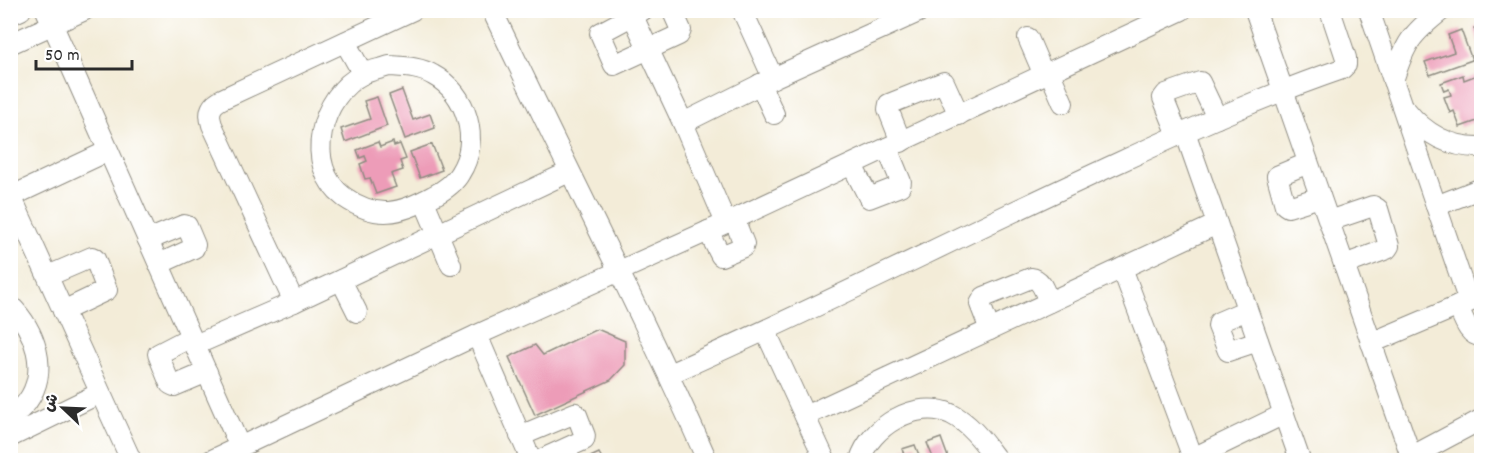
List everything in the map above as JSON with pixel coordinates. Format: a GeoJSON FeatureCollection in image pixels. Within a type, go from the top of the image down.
{"type":"FeatureCollection","features":[{"type":"Feature","properties":{"kind":"street"},"geometry":{"type":"LineString","coordinates":[[10,15],[21,10]]}},
{"type":"Feature","properties":{"kind":"street"},"geometry":{"type":"LineString","coordinates":[[10,44],[49,18],[85,10]]}},
{"type":"Feature","properties":{"kind":"street"},"geometry":{"type":"LineString","coordinates":[[294,302],[212,125],[209,117],[210,109],[215,102],[413,10]]}},
{"type":"Feature","properties":{"kind":"street"},"geometry":{"type":"LineString","coordinates":[[492,10],[569,172],[620,271],[707,460]]}},
{"type":"Feature","properties":{"kind":"street"},"geometry":{"type":"LineString","coordinates":[[672,10],[681,33],[648,50],[616,65],[613,64],[600,33],[635,12],[648,50],[730,221],[744,244],[743,247],[721,256],[708,231]]}},
{"type":"Feature","properties":{"kind":"street"},"geometry":{"type":"LineString","coordinates":[[742,10],[766,81],[774,114]]}},
{"type":"Feature","properties":{"kind":"street"},"geometry":{"type":"LineString","coordinates":[[683,123],[766,81],[923,10]]}},
{"type":"Feature","properties":{"kind":"street"},"geometry":{"type":"LineString","coordinates":[[212,460],[477,335],[1047,74],[1145,19],[1182,10]]}},
{"type":"Feature","properties":{"kind":"street"},"geometry":{"type":"LineString","coordinates":[[669,374],[766,332],[1000,216],[1282,90],[1342,69],[1346,65],[1346,58],[1330,10]]}},
{"type":"Feature","properties":{"kind":"street"},"geometry":{"type":"LineString","coordinates":[[1369,10],[1469,302],[1472,333],[1482,336]]}},
{"type":"Feature","properties":{"kind":"street"},"geometry":{"type":"LineString","coordinates":[[1393,81],[1402,52],[1419,28],[1442,10]]}},
{"type":"Feature","properties":{"kind":"street"},"geometry":{"type":"LineString","coordinates":[[1258,11],[1282,90],[1371,343],[1408,458],[1482,419]]}},
{"type":"Feature","properties":{"kind":"street"},"geometry":{"type":"LineString","coordinates":[[49,18],[240,447]]}},
{"type":"Feature","properties":{"kind":"street"},"geometry":{"type":"LineString","coordinates":[[1028,38],[1063,103]]}},
{"type":"Feature","properties":{"kind":"street"},"geometry":{"type":"LineString","coordinates":[[345,42],[363,74]]}},
{"type":"Feature","properties":{"kind":"street"},"geometry":{"type":"LineString","coordinates":[[389,66],[412,67],[433,74],[451,89],[464,107],[470,130],[468,151],[460,173],[445,189],[407,210],[384,212],[362,207],[342,195],[328,177],[320,155],[322,132],[329,110],[342,90],[363,74],[389,66]]}},
{"type":"Feature","properties":{"kind":"street"},"geometry":{"type":"LineString","coordinates":[[852,165],[869,198],[900,186],[889,104],[944,82],[959,115]]}},
{"type":"Feature","properties":{"kind":"street"},"geometry":{"type":"LineString","coordinates":[[1217,118],[1200,82],[1166,94],[1163,98],[1181,134],[1217,224],[1300,460]]}},
{"type":"Feature","properties":{"kind":"street"},"geometry":{"type":"LineString","coordinates":[[1401,104],[1430,134],[1449,143],[1469,148],[1482,147]]}},
{"type":"Feature","properties":{"kind":"street"},"geometry":{"type":"LineString","coordinates":[[108,151],[11,197],[131,460]]}},
{"type":"Feature","properties":{"kind":"street"},"geometry":{"type":"LineString","coordinates":[[1308,163],[1277,176],[1285,204],[1288,207],[1320,196]]}},
{"type":"Feature","properties":{"kind":"street"},"geometry":{"type":"LineString","coordinates":[[207,372],[174,386],[170,384],[158,354],[294,302],[569,172]]}},
{"type":"Feature","properties":{"kind":"street"},"geometry":{"type":"LineString","coordinates":[[1436,206],[1482,188]]}},
{"type":"Feature","properties":{"kind":"street"},"geometry":{"type":"LineString","coordinates":[[424,201],[451,265]]}},
{"type":"Feature","properties":{"kind":"street"},"geometry":{"type":"LineString","coordinates":[[1329,221],[1373,206],[1378,209],[1381,217],[1389,246],[1387,249],[1344,265]]}},
{"type":"Feature","properties":{"kind":"street"},"geometry":{"type":"LineString","coordinates":[[805,416],[1217,224]]}},
{"type":"Feature","properties":{"kind":"street"},"geometry":{"type":"LineString","coordinates":[[148,240],[184,225],[187,226],[195,245],[194,248],[159,264]]}},
{"type":"Feature","properties":{"kind":"street"},"geometry":{"type":"LineString","coordinates":[[48,276],[92,257],[95,259],[107,290],[63,311]]}},
{"type":"Feature","properties":{"kind":"street"},"geometry":{"type":"LineString","coordinates":[[1122,268],[1197,458],[1284,414]]}},
{"type":"Feature","properties":{"kind":"street"},"geometry":{"type":"LineString","coordinates":[[990,330],[980,304],[984,297],[1031,278],[1040,282],[1049,303]]}},
{"type":"Feature","properties":{"kind":"street"},"geometry":{"type":"LineString","coordinates":[[341,280],[357,312]]}},
{"type":"Feature","properties":{"kind":"street"},"geometry":{"type":"LineString","coordinates":[[1371,343],[1469,302]]}},
{"type":"Feature","properties":{"kind":"street"},"geometry":{"type":"LineString","coordinates":[[10,305],[34,338],[39,363],[36,383],[27,401],[10,419]]}},
{"type":"Feature","properties":{"kind":"street"},"geometry":{"type":"LineString","coordinates":[[1247,310],[1219,321],[1218,326],[1228,351],[1258,341]]}},
{"type":"Feature","properties":{"kind":"street"},"geometry":{"type":"LineString","coordinates":[[766,332],[825,460]]}},
{"type":"Feature","properties":{"kind":"street"},"geometry":{"type":"LineString","coordinates":[[477,335],[531,460]]}},
{"type":"Feature","properties":{"kind":"street"},"geometry":{"type":"LineString","coordinates":[[10,437],[100,393]]}},
{"type":"Feature","properties":{"kind":"street"},"geometry":{"type":"LineString","coordinates":[[860,460],[875,435],[893,420],[914,412],[937,410],[950,414],[965,423],[997,460]]}},
{"type":"Feature","properties":{"kind":"street"},"geometry":{"type":"LineString","coordinates":[[520,436],[575,413],[577,415],[585,436],[584,440],[540,460]]}},
{"type":"Feature","properties":{"kind":"building"},"geometry":{"type":"Polygon","coordinates":[[[1482,25],[1482,49],[1481,49],[1474,28],[1482,25]]]}},
{"type":"Feature","properties":{"kind":"building"},"geometry":{"type":"Polygon","coordinates":[[[1461,30],[1472,60],[1430,75],[1425,62],[1454,52],[1448,35],[1461,30]]]}},
{"type":"Feature","properties":{"kind":"building"},"geometry":{"type":"Polygon","coordinates":[[[1463,75],[1464,80],[1477,75],[1479,79],[1482,78],[1482,106],[1476,108],[1480,120],[1460,127],[1454,111],[1450,113],[1444,97],[1451,95],[1449,89],[1444,91],[1441,83],[1463,75]]]}},
{"type":"Feature","properties":{"kind":"building"},"geometry":{"type":"Polygon","coordinates":[[[402,90],[413,120],[430,114],[435,128],[405,139],[389,95],[402,90]]]}},
{"type":"Feature","properties":{"kind":"building"},"geometry":{"type":"Polygon","coordinates":[[[377,97],[387,126],[345,142],[341,129],[370,119],[364,101],[377,97]]]}},
{"type":"Feature","properties":{"kind":"building"},"geometry":{"type":"Polygon","coordinates":[[[378,142],[380,147],[393,142],[394,146],[400,144],[406,159],[400,161],[403,170],[391,174],[396,187],[376,194],[370,178],[365,179],[360,164],[367,161],[365,156],[360,158],[357,150],[378,142]]]}},
{"type":"Feature","properties":{"kind":"building"},"geometry":{"type":"Polygon","coordinates":[[[432,144],[442,170],[420,178],[410,152],[432,144]]]}},
{"type":"Feature","properties":{"kind":"building"},"geometry":{"type":"Polygon","coordinates":[[[597,329],[625,341],[625,365],[611,380],[535,415],[509,357],[535,345],[543,355],[597,329]]]}},
{"type":"Feature","properties":{"kind":"building"},"geometry":{"type":"Polygon","coordinates":[[[941,438],[949,460],[934,460],[927,443],[941,438]]]}},
{"type":"Feature","properties":{"kind":"building"},"geometry":{"type":"Polygon","coordinates":[[[915,445],[921,460],[906,460],[902,449],[915,445]]]}},
{"type":"Feature","properties":{"kind":"building"},"geometry":{"type":"Polygon","coordinates":[[[599,453],[603,460],[584,460],[599,453]]]}}]}
